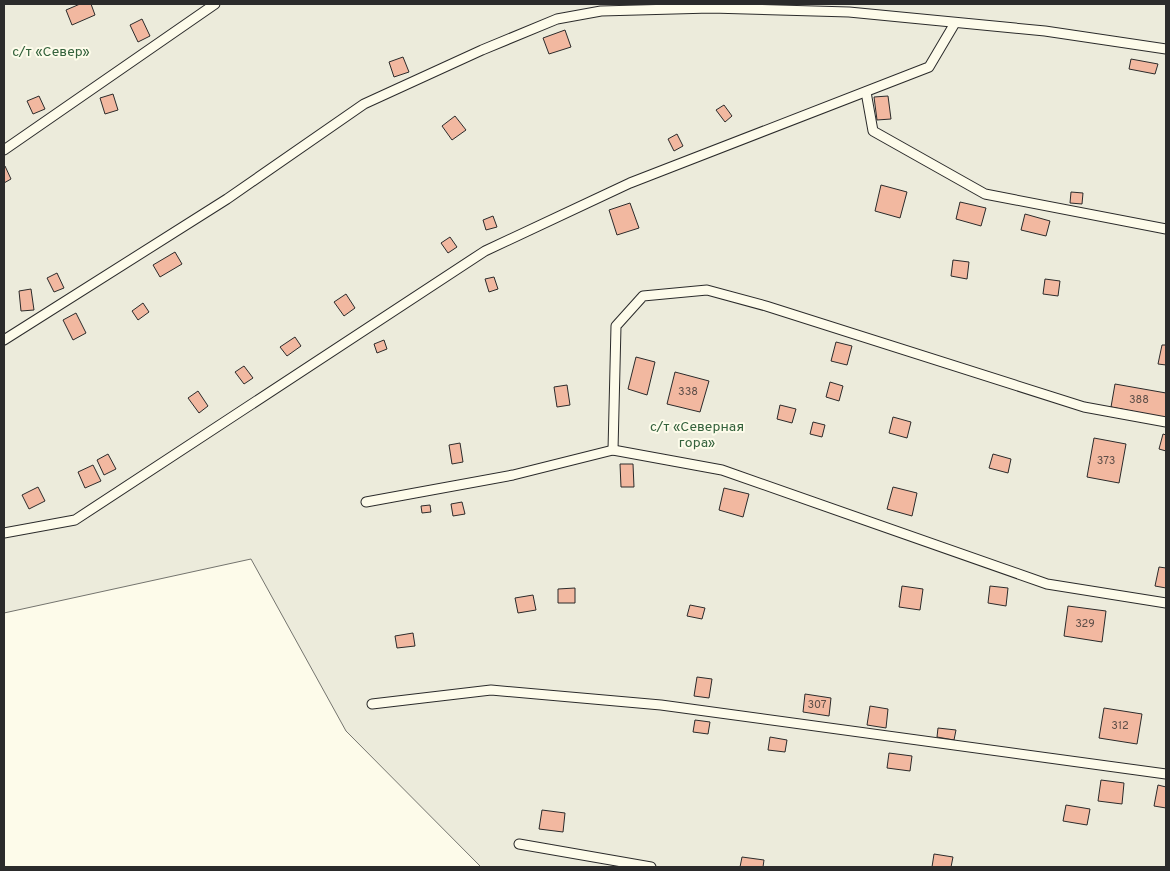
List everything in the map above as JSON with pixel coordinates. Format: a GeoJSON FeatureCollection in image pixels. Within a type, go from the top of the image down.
{"type":"FeatureCollection","features":[{"type":"Feature","properties":{"kind":"lane"},"geometry":{"type":"LineString","coordinates":[[4,150],[215,4]]}},
{"type":"Feature","properties":{"kind":"lane"},"geometry":{"type":"LineString","coordinates":[[4,340],[227,199],[364,104],[557,18],[602,11],[711,8],[849,12],[1045,31],[1166,49]]}},
{"type":"Feature","properties":{"kind":"lane"},"geometry":{"type":"LineString","coordinates":[[4,533],[75,520],[485,251],[630,183],[929,67],[955,23]]}},
{"type":"Feature","properties":{"kind":"lane"},"geometry":{"type":"LineString","coordinates":[[866,92],[873,132],[985,194],[1166,229]]}},
{"type":"Feature","properties":{"kind":"lane"},"geometry":{"type":"LineString","coordinates":[[613,450],[616,326],[643,296],[707,290],[766,306],[1084,407],[1166,422]]}},
{"type":"Feature","properties":{"kind":"lane"},"geometry":{"type":"LineString","coordinates":[[366,502],[513,475],[613,450],[722,470],[1048,584],[1166,603]]}},
{"type":"Feature","properties":{"kind":"lane"},"geometry":{"type":"LineString","coordinates":[[372,704],[491,690],[510,691],[661,705],[1166,774]]}},
{"type":"Feature","properties":{"kind":"lane"},"geometry":{"type":"LineString","coordinates":[[519,844],[651,867]]}},
{"type":"Feature","properties":{"kind":"green space","name":"с/т «Северная гора»"},"geometry":{"type":"Polygon","coordinates":[[[4,4],[1166,4],[1166,867],[481,867],[346,731],[251,559],[4,613],[4,4]]]}},
{"type":"Feature","properties":{"kind":"building"},"geometry":{"type":"Polygon","coordinates":[[[80,4],[91,4],[95,15],[72,25],[66,10],[80,4]]]}},
{"type":"Feature","properties":{"kind":"building"},"geometry":{"type":"Polygon","coordinates":[[[142,19],[150,36],[138,42],[130,25],[142,19]]]}},
{"type":"Feature","properties":{"kind":"building"},"geometry":{"type":"Polygon","coordinates":[[[565,30],[571,47],[549,54],[543,38],[565,30]]]}},
{"type":"Feature","properties":{"kind":"building"},"geometry":{"type":"Polygon","coordinates":[[[403,57],[409,72],[394,77],[389,62],[403,57]]]}},
{"type":"Feature","properties":{"kind":"building"},"geometry":{"type":"Polygon","coordinates":[[[1131,59],[1158,64],[1155,74],[1129,69],[1131,59]]]}},
{"type":"Feature","properties":{"kind":"building"},"geometry":{"type":"Polygon","coordinates":[[[113,94],[118,110],[105,114],[100,98],[113,94]]]}},
{"type":"Feature","properties":{"kind":"building"},"geometry":{"type":"Polygon","coordinates":[[[39,96],[45,109],[33,114],[27,101],[39,96]]]}},
{"type":"Feature","properties":{"kind":"building"},"geometry":{"type":"Polygon","coordinates":[[[888,96],[891,119],[877,120],[874,97],[888,96]]]}},
{"type":"Feature","properties":{"kind":"building"},"geometry":{"type":"Polygon","coordinates":[[[724,105],[732,116],[725,122],[716,110],[724,105]]]}},
{"type":"Feature","properties":{"kind":"building"},"geometry":{"type":"Polygon","coordinates":[[[455,116],[466,130],[452,140],[442,126],[455,116]]]}},
{"type":"Feature","properties":{"kind":"building"},"geometry":{"type":"Polygon","coordinates":[[[677,134],[683,146],[674,151],[668,139],[677,134]]]}},
{"type":"Feature","properties":{"kind":"building"},"geometry":{"type":"Polygon","coordinates":[[[4,167],[11,179],[4,183],[4,167]]]}},
{"type":"Feature","properties":{"kind":"building"},"geometry":{"type":"Polygon","coordinates":[[[881,185],[907,192],[900,218],[875,211],[881,185]]]}},
{"type":"Feature","properties":{"kind":"building"},"geometry":{"type":"Polygon","coordinates":[[[1071,192],[1083,193],[1082,204],[1070,203],[1071,192]]]}},
{"type":"Feature","properties":{"kind":"building"},"geometry":{"type":"Polygon","coordinates":[[[960,202],[986,208],[981,226],[956,219],[960,202]]]}},
{"type":"Feature","properties":{"kind":"building"},"geometry":{"type":"Polygon","coordinates":[[[630,203],[639,228],[617,235],[609,210],[630,203]]]}},
{"type":"Feature","properties":{"kind":"building"},"geometry":{"type":"Polygon","coordinates":[[[1025,214],[1050,221],[1046,236],[1021,230],[1025,214]]]}},
{"type":"Feature","properties":{"kind":"building"},"geometry":{"type":"Polygon","coordinates":[[[493,216],[497,227],[486,230],[483,220],[493,216]]]}},
{"type":"Feature","properties":{"kind":"building"},"geometry":{"type":"Polygon","coordinates":[[[450,237],[457,247],[448,253],[441,243],[450,237]]]}},
{"type":"Feature","properties":{"kind":"building"},"geometry":{"type":"Polygon","coordinates":[[[175,252],[182,264],[160,277],[153,265],[175,252]]]}},
{"type":"Feature","properties":{"kind":"building"},"geometry":{"type":"Polygon","coordinates":[[[953,260],[969,262],[967,279],[951,276],[953,260]]]}},
{"type":"Feature","properties":{"kind":"building"},"geometry":{"type":"Polygon","coordinates":[[[57,273],[64,288],[54,292],[47,278],[57,273]]]}},
{"type":"Feature","properties":{"kind":"building"},"geometry":{"type":"Polygon","coordinates":[[[494,277],[498,289],[489,292],[485,279],[494,277]]]}},
{"type":"Feature","properties":{"kind":"building"},"geometry":{"type":"Polygon","coordinates":[[[1045,279],[1060,281],[1058,296],[1043,294],[1045,279]]]}},
{"type":"Feature","properties":{"kind":"building"},"geometry":{"type":"Polygon","coordinates":[[[31,289],[34,310],[21,311],[19,291],[31,289]]]}},
{"type":"Feature","properties":{"kind":"building"},"geometry":{"type":"Polygon","coordinates":[[[346,294],[355,308],[344,316],[334,302],[346,294]]]}},
{"type":"Feature","properties":{"kind":"building"},"geometry":{"type":"Polygon","coordinates":[[[143,303],[149,312],[138,320],[132,311],[143,303]]]}},
{"type":"Feature","properties":{"kind":"building"},"geometry":{"type":"Polygon","coordinates":[[[76,313],[86,333],[73,340],[63,320],[76,313]]]}},
{"type":"Feature","properties":{"kind":"building"},"geometry":{"type":"Polygon","coordinates":[[[295,337],[301,346],[287,356],[280,347],[295,337]]]}},
{"type":"Feature","properties":{"kind":"building"},"geometry":{"type":"Polygon","coordinates":[[[384,340],[387,349],[377,353],[374,344],[384,340]]]}},
{"type":"Feature","properties":{"kind":"building"},"geometry":{"type":"Polygon","coordinates":[[[836,342],[852,346],[847,365],[831,361],[836,342]]]}},
{"type":"Feature","properties":{"kind":"building"},"geometry":{"type":"Polygon","coordinates":[[[1162,345],[1166,345],[1166,365],[1158,364],[1162,345]]]}},
{"type":"Feature","properties":{"kind":"building"},"geometry":{"type":"Polygon","coordinates":[[[636,357],[655,362],[647,395],[628,389],[636,357]]]}},
{"type":"Feature","properties":{"kind":"building"},"geometry":{"type":"Polygon","coordinates":[[[244,366],[253,378],[244,384],[235,372],[244,366]]]}},
{"type":"Feature","properties":{"kind":"building"},"geometry":{"type":"Polygon","coordinates":[[[675,372],[709,381],[700,412],[667,404],[675,372]]]}},
{"type":"Feature","properties":{"kind":"building"},"geometry":{"type":"Polygon","coordinates":[[[830,382],[843,386],[839,401],[826,397],[830,382]]]}},
{"type":"Feature","properties":{"kind":"building"},"geometry":{"type":"Polygon","coordinates":[[[1115,384],[1166,393],[1166,418],[1111,407],[1115,384]]]}},
{"type":"Feature","properties":{"kind":"building"},"geometry":{"type":"Polygon","coordinates":[[[567,385],[570,405],[557,407],[554,387],[567,385]]]}},
{"type":"Feature","properties":{"kind":"building"},"geometry":{"type":"Polygon","coordinates":[[[198,391],[208,406],[199,413],[188,398],[198,391]]]}},
{"type":"Feature","properties":{"kind":"building"},"geometry":{"type":"Polygon","coordinates":[[[780,405],[796,409],[792,423],[777,419],[780,405]]]}},
{"type":"Feature","properties":{"kind":"building"},"geometry":{"type":"Polygon","coordinates":[[[893,417],[911,422],[907,438],[889,433],[893,417]]]}},
{"type":"Feature","properties":{"kind":"building"},"geometry":{"type":"Polygon","coordinates":[[[813,422],[825,425],[822,437],[810,434],[813,422]]]}},
{"type":"Feature","properties":{"kind":"building"},"geometry":{"type":"Polygon","coordinates":[[[1163,434],[1166,435],[1166,451],[1159,449],[1163,434]]]}},
{"type":"Feature","properties":{"kind":"building"},"geometry":{"type":"Polygon","coordinates":[[[1094,438],[1126,444],[1119,483],[1087,477],[1094,438]]]}},
{"type":"Feature","properties":{"kind":"building"},"geometry":{"type":"Polygon","coordinates":[[[460,443],[463,462],[452,464],[449,445],[460,443]]]}},
{"type":"Feature","properties":{"kind":"building"},"geometry":{"type":"Polygon","coordinates":[[[108,454],[116,469],[104,475],[97,460],[108,454]]]}},
{"type":"Feature","properties":{"kind":"building"},"geometry":{"type":"Polygon","coordinates":[[[993,454],[1011,459],[1008,473],[989,468],[993,454]]]}},
{"type":"Feature","properties":{"kind":"building"},"geometry":{"type":"Polygon","coordinates":[[[620,464],[633,464],[634,487],[621,487],[620,464]]]}},
{"type":"Feature","properties":{"kind":"building"},"geometry":{"type":"Polygon","coordinates":[[[93,465],[101,481],[85,488],[78,472],[93,465]]]}},
{"type":"Feature","properties":{"kind":"building"},"geometry":{"type":"Polygon","coordinates":[[[38,487],[45,501],[29,509],[22,495],[38,487]]]}},
{"type":"Feature","properties":{"kind":"building"},"geometry":{"type":"Polygon","coordinates":[[[893,487],[917,493],[912,516],[887,509],[893,487]]]}},
{"type":"Feature","properties":{"kind":"building"},"geometry":{"type":"Polygon","coordinates":[[[724,488],[749,494],[743,517],[719,510],[724,488]]]}},
{"type":"Feature","properties":{"kind":"building"},"geometry":{"type":"Polygon","coordinates":[[[462,502],[465,514],[453,516],[451,504],[462,502]]]}},
{"type":"Feature","properties":{"kind":"building"},"geometry":{"type":"Polygon","coordinates":[[[430,505],[431,512],[422,513],[421,506],[430,505]]]}},
{"type":"Feature","properties":{"kind":"building"},"geometry":{"type":"Polygon","coordinates":[[[1159,567],[1166,568],[1166,588],[1155,586],[1159,567]]]}},
{"type":"Feature","properties":{"kind":"building"},"geometry":{"type":"Polygon","coordinates":[[[902,586],[923,589],[920,610],[899,607],[902,586]]]}},
{"type":"Feature","properties":{"kind":"building"},"geometry":{"type":"Polygon","coordinates":[[[990,586],[1008,588],[1006,606],[988,603],[990,586]]]}},
{"type":"Feature","properties":{"kind":"building"},"geometry":{"type":"Polygon","coordinates":[[[575,588],[575,603],[558,603],[558,589],[575,588]]]}},
{"type":"Feature","properties":{"kind":"building"},"geometry":{"type":"Polygon","coordinates":[[[533,595],[536,610],[518,613],[515,598],[533,595]]]}},
{"type":"Feature","properties":{"kind":"building"},"geometry":{"type":"Polygon","coordinates":[[[690,605],[705,608],[702,619],[687,616],[690,605]]]}},
{"type":"Feature","properties":{"kind":"building"},"geometry":{"type":"Polygon","coordinates":[[[1068,606],[1106,611],[1102,642],[1064,636],[1068,606]]]}},
{"type":"Feature","properties":{"kind":"building"},"geometry":{"type":"Polygon","coordinates":[[[413,633],[415,646],[397,648],[395,636],[413,633]]]}},
{"type":"Feature","properties":{"kind":"building"},"geometry":{"type":"Polygon","coordinates":[[[697,677],[712,679],[709,698],[694,696],[697,677]]]}},
{"type":"Feature","properties":{"kind":"building"},"geometry":{"type":"Polygon","coordinates":[[[805,694],[831,698],[829,716],[803,712],[805,694]]]}},
{"type":"Feature","properties":{"kind":"building"},"geometry":{"type":"Polygon","coordinates":[[[870,706],[888,709],[886,728],[867,725],[870,706]]]}},
{"type":"Feature","properties":{"kind":"building"},"geometry":{"type":"Polygon","coordinates":[[[1104,708],[1142,714],[1137,744],[1099,738],[1104,708]]]}},
{"type":"Feature","properties":{"kind":"building"},"geometry":{"type":"Polygon","coordinates":[[[695,720],[710,722],[708,734],[693,732],[695,720]]]}},
{"type":"Feature","properties":{"kind":"building"},"geometry":{"type":"Polygon","coordinates":[[[938,728],[956,730],[954,740],[937,737],[938,728]]]}},
{"type":"Feature","properties":{"kind":"building"},"geometry":{"type":"Polygon","coordinates":[[[770,737],[787,740],[785,752],[768,750],[770,737]]]}},
{"type":"Feature","properties":{"kind":"building"},"geometry":{"type":"Polygon","coordinates":[[[889,753],[912,756],[910,771],[887,768],[889,753]]]}},
{"type":"Feature","properties":{"kind":"building"},"geometry":{"type":"Polygon","coordinates":[[[1101,780],[1124,783],[1122,804],[1098,801],[1101,780]]]}},
{"type":"Feature","properties":{"kind":"building"},"geometry":{"type":"Polygon","coordinates":[[[1158,785],[1166,787],[1166,808],[1154,806],[1158,785]]]}},
{"type":"Feature","properties":{"kind":"building"},"geometry":{"type":"Polygon","coordinates":[[[1066,805],[1090,809],[1087,825],[1063,821],[1066,805]]]}},
{"type":"Feature","properties":{"kind":"building"},"geometry":{"type":"Polygon","coordinates":[[[542,810],[565,813],[563,832],[539,829],[542,810]]]}},
{"type":"Feature","properties":{"kind":"building"},"geometry":{"type":"Polygon","coordinates":[[[934,854],[953,857],[951,867],[932,867],[934,854]]]}},
{"type":"Feature","properties":{"kind":"building"},"geometry":{"type":"Polygon","coordinates":[[[742,857],[764,860],[763,867],[740,867],[742,857]]]}},
{"type":"Feature","properties":{"kind":"park label","name":"с/т «Север»"},"geometry":{"type":"Point","coordinates":[51,52]}}]}
